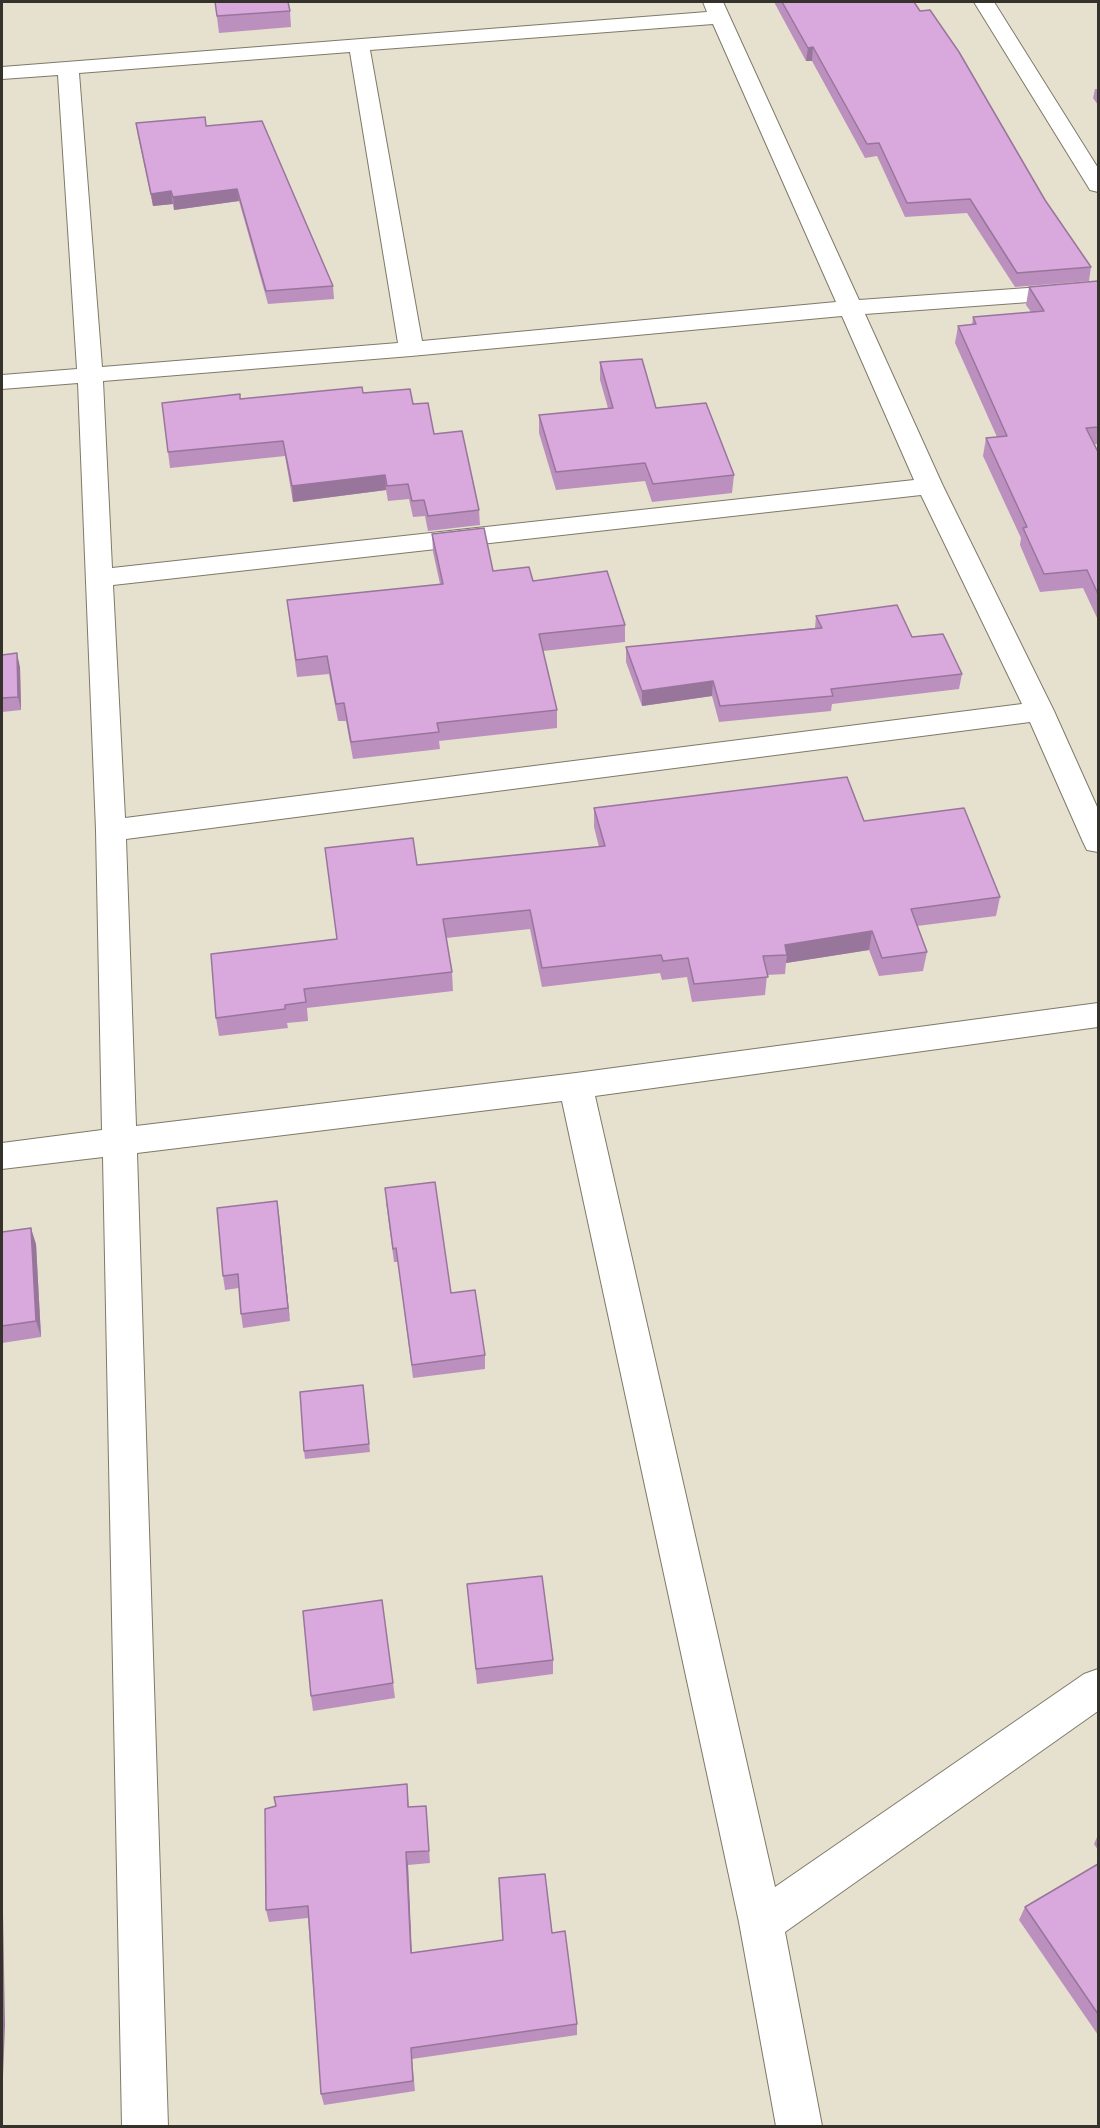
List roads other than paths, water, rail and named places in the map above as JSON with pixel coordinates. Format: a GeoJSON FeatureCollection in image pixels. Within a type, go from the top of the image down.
{"type":"FeatureCollection","features":[{"type":"Feature","properties":{"kind":"street"},"geometry":{"type":"LineString","coordinates":[[984,2],[1098,184]]}},
{"type":"Feature","properties":{"kind":"street"},"geometry":{"type":"LineString","coordinates":[[2,73],[359,46],[716,9],[930,486],[1040,711],[1098,842]]}},
{"type":"Feature","properties":{"kind":"street"},"geometry":{"type":"LineString","coordinates":[[359,46],[411,349]]}},
{"type":"Feature","properties":{"kind":"street"},"geometry":{"type":"LineString","coordinates":[[68,69],[90,373],[111,830],[145,2127]]}},
{"type":"Feature","properties":{"kind":"street"},"geometry":{"type":"LineString","coordinates":[[2,382],[90,373],[411,349],[849,308],[1098,290]]}},
{"type":"Feature","properties":{"kind":"street"},"geometry":{"type":"LineString","coordinates":[[98,578],[930,486]]}},
{"type":"Feature","properties":{"kind":"street"},"geometry":{"type":"LineString","coordinates":[[111,830],[1040,711]]}},
{"type":"Feature","properties":{"kind":"street"},"geometry":{"type":"LineString","coordinates":[[2,1156],[576,1086],[1098,1016]]}},
{"type":"Feature","properties":{"kind":"street"},"geometry":{"type":"LineString","coordinates":[[576,1086],[761,1922],[799,2127]]}},
{"type":"Feature","properties":{"kind":"street"},"geometry":{"type":"LineString","coordinates":[[761,1922],[1098,1688]]}}]}
